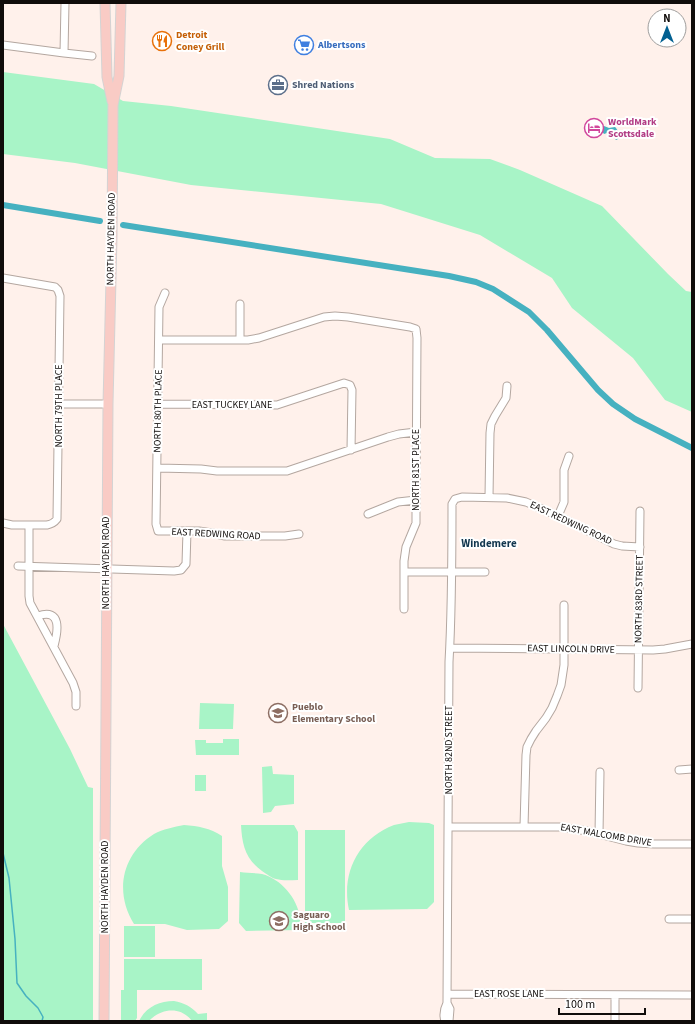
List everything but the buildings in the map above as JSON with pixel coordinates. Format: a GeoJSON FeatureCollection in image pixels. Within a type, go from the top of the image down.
{"type":"FeatureCollection","features":[{"type":"Feature","properties":{"kind":"main road","name":"NORTH HAYDEN ROAD"},"geometry":{"type":"LineString","coordinates":[[105,3],[107,77],[113,105]]}},
{"type":"Feature","properties":{"kind":"main road","name":"NORTH HAYDEN ROAD"},"geometry":{"type":"LineString","coordinates":[[104,1021],[108,404],[112,237],[113,105],[119,76],[121,3]]}},
{"type":"Feature","properties":{"kind":"street"},"geometry":{"type":"LineString","coordinates":[[64,53],[65,3]]}},
{"type":"Feature","properties":{"kind":"street"},"geometry":{"type":"LineString","coordinates":[[3,45],[92,56]]}},
{"type":"Feature","properties":{"kind":"street","name":"NORTH 79TH PLACE"},"geometry":{"type":"LineString","coordinates":[[3,278],[55,287],[60,296],[58,515],[57,519],[52,524],[29,525]]}},
{"type":"Feature","properties":{"kind":"street","name":"NORTH 80TH PLACE"},"geometry":{"type":"LineString","coordinates":[[158,531],[156,524],[158,468],[159,307],[165,293]]}},
{"type":"Feature","properties":{"kind":"street"},"geometry":{"type":"LineString","coordinates":[[159,340],[240,340],[240,304]]}},
{"type":"Feature","properties":{"kind":"street","name":"NORTH 81ST PLACE"},"geometry":{"type":"LineString","coordinates":[[240,340],[259,338],[313,320],[335,316],[416,329],[416,523],[406,547],[404,561],[404,609]]}},
{"type":"Feature","properties":{"kind":"street","name":"EAST TUCKEY LANE"},"geometry":{"type":"LineString","coordinates":[[158,404],[277,405],[344,383],[350,385],[352,390],[350,450]]}},
{"type":"Feature","properties":{"kind":"street"},"geometry":{"type":"LineString","coordinates":[[489,497],[490,433],[495,416],[506,398],[507,386]]}},
{"type":"Feature","properties":{"kind":"street"},"geometry":{"type":"LineString","coordinates":[[59,404],[108,404]]}},
{"type":"Feature","properties":{"kind":"street"},"geometry":{"type":"LineString","coordinates":[[158,468],[217,471],[287,470],[388,437],[416,432]]}},
{"type":"Feature","properties":{"kind":"street"},"geometry":{"type":"LineString","coordinates":[[558,516],[564,502],[564,470],[569,456]]}},
{"type":"Feature","properties":{"kind":"street","name":"EAST REDWING ROAD"},"geometry":{"type":"LineString","coordinates":[[455,499],[462,497],[489,497],[507,498],[526,502],[614,544],[640,547]]}},
{"type":"Feature","properties":{"kind":"street","name":"NORTH 82ND STREET"},"geometry":{"type":"LineString","coordinates":[[450,1021],[450,1009],[447,1003],[448,827],[452,504],[455,499]]}},
{"type":"Feature","properties":{"kind":"street"},"geometry":{"type":"LineString","coordinates":[[368,514],[398,502],[416,500]]}},
{"type":"Feature","properties":{"kind":"street","name":"NORTH 83RD STREET"},"geometry":{"type":"LineString","coordinates":[[638,688],[640,511]]}},
{"type":"Feature","properties":{"kind":"street"},"geometry":{"type":"LineString","coordinates":[[3,523],[12,525],[29,525],[29,596],[33,609],[75,687],[76,706]]}},
{"type":"Feature","properties":{"kind":"street","name":"EAST REDWING ROAD"},"geometry":{"type":"LineString","coordinates":[[158,531],[199,531],[225,536],[285,536],[299,534]]}},
{"type":"Feature","properties":{"kind":"street"},"geometry":{"type":"LineString","coordinates":[[18,566],[181,570],[186,564],[187,559],[186,531]]}},
{"type":"Feature","properties":{"kind":"street"},"geometry":{"type":"LineString","coordinates":[[404,572],[485,572]]}},
{"type":"Feature","properties":{"kind":"street"},"geometry":{"type":"LineString","coordinates":[[524,827],[527,747],[558,696],[564,670],[564,605]]}},
{"type":"Feature","properties":{"kind":"street"},"geometry":{"type":"LineString","coordinates":[[38,616],[45,614],[52,615],[56,618],[57,635],[54,646]]}},
{"type":"Feature","properties":{"kind":"street","name":"EAST LINCOLN DRIVE"},"geometry":{"type":"LineString","coordinates":[[450,648],[638,650],[665,649],[692,644]]}},
{"type":"Feature","properties":{"kind":"street"},"geometry":{"type":"LineString","coordinates":[[679,770],[692,769]]}},
{"type":"Feature","properties":{"kind":"street"},"geometry":{"type":"LineString","coordinates":[[599,834],[600,772]]}},
{"type":"Feature","properties":{"kind":"street","name":"EAST MALCOMB DRIVE"},"geometry":{"type":"LineString","coordinates":[[448,827],[571,828],[638,843],[692,844]]}},
{"type":"Feature","properties":{"kind":"street"},"geometry":{"type":"LineString","coordinates":[[670,919],[692,919]]}},
{"type":"Feature","properties":{"kind":"street","name":"EAST ROSE LANE"},"geometry":{"type":"LineString","coordinates":[[447,994],[692,995]]}},
{"type":"Feature","properties":{"kind":"street"},"geometry":{"type":"LineString","coordinates":[[615,995],[615,1021]]}},
{"type":"Feature","properties":{"kind":"street","name":"NORTH 82ND STREET"},"geometry":{"type":"LineString","coordinates":[[445,1021],[444,1008],[447,1003]]}},
{"type":"Feature","properties":{"kind":"green space"},"geometry":{"type":"Polygon","coordinates":[[[3,72],[94,84],[123,101],[171,106],[390,139],[435,158],[490,159],[520,170],[602,206],[668,274],[686,291],[692,292],[692,412],[665,400],[633,358],[572,308],[552,278],[480,235],[381,204],[191,185],[75,163],[3,154],[3,72]]]}},
{"type":"Feature","properties":{"kind":"green space"},"geometry":{"type":"Polygon","coordinates":[[[3,624],[70,749],[88,787],[93,788],[93,1021],[3,1021],[3,624]]]}},
{"type":"Feature","properties":{"kind":"green space"},"geometry":{"type":"Polygon","coordinates":[[[200,703],[234,704],[233,729],[199,729],[200,703]]]}},
{"type":"Feature","properties":{"kind":"green space"},"geometry":{"type":"Polygon","coordinates":[[[223,739],[239,739],[239,755],[196,755],[195,740],[206,740],[206,743],[223,743],[223,739]]]}},
{"type":"Feature","properties":{"kind":"green space"},"geometry":{"type":"Polygon","coordinates":[[[272,766],[273,774],[294,775],[294,804],[275,806],[271,812],[263,813],[262,767],[272,766]]]}},
{"type":"Feature","properties":{"kind":"green space"},"geometry":{"type":"Polygon","coordinates":[[[195,775],[206,775],[206,791],[195,791],[195,775]]]}},
{"type":"Feature","properties":{"kind":"green space"},"geometry":{"type":"Polygon","coordinates":[[[409,822],[429,823],[434,825],[434,902],[427,909],[349,910],[347,896],[350,871],[362,848],[381,831],[394,825],[409,822]]]}},
{"type":"Feature","properties":{"kind":"green space"},"geometry":{"type":"Polygon","coordinates":[[[184,825],[204,828],[222,836],[222,866],[228,887],[228,921],[219,929],[187,930],[165,924],[134,924],[124,899],[124,874],[128,863],[143,842],[154,834],[165,829],[184,825]]]}},
{"type":"Feature","properties":{"kind":"green space"},"geometry":{"type":"Polygon","coordinates":[[[241,825],[294,825],[298,832],[298,880],[279,880],[269,876],[256,866],[246,851],[242,839],[241,825]]]}},
{"type":"Feature","properties":{"kind":"green space"},"geometry":{"type":"Polygon","coordinates":[[[305,830],[345,830],[345,923],[305,923],[305,830]]]}},
{"type":"Feature","properties":{"kind":"green space"},"geometry":{"type":"Polygon","coordinates":[[[240,872],[262,874],[276,880],[282,885],[292,896],[298,910],[300,917],[300,930],[246,931],[239,923],[240,872]]]}},
{"type":"Feature","properties":{"kind":"green space"},"geometry":{"type":"Polygon","coordinates":[[[124,926],[155,926],[155,957],[124,957],[124,926]]]}},
{"type":"Feature","properties":{"kind":"green space"},"geometry":{"type":"Polygon","coordinates":[[[124,959],[202,959],[202,990],[137,990],[137,1018],[135,1021],[121,1021],[121,990],[124,990],[124,959]]]}},
{"type":"Feature","properties":{"kind":"green space"},"geometry":{"type":"Polygon","coordinates":[[[174,1001],[187,1005],[198,1014],[207,1013],[207,1021],[192,1021],[182,1013],[171,1010],[159,1013],[149,1021],[139,1021],[145,1012],[154,1006],[163,1002],[174,1001]]]}},
{"type":"Feature","properties":{"kind":"water"},"geometry":{"type":"Polygon","coordinates":[[[604,126],[609,128],[615,127],[620,136],[619,138],[616,140],[612,135],[607,133],[604,134],[601,130],[604,126]]]}},
{"type":"Feature","properties":{"kind":"waterway"},"geometry":{"type":"LineString","coordinates":[[3,205],[100,221]]}},
{"type":"Feature","properties":{"kind":"waterway"},"geometry":{"type":"LineString","coordinates":[[123,225],[449,276],[476,282],[493,289],[529,312],[547,330],[598,390],[613,404],[635,419],[692,448]]}},
{"type":"Feature","properties":{"kind":"waterway"},"geometry":{"type":"LineString","coordinates":[[3,853],[9,878],[15,939],[17,983],[26,996],[38,1008],[43,1017],[42,1021]]}},
{"type":"Feature","properties":{"kind":"place","name":"Detroit Coney Grill"},"geometry":{"type":"Point","coordinates":[162,41]}},
{"type":"Feature","properties":{"kind":"place","name":"Albertsons"},"geometry":{"type":"Point","coordinates":[304,45]}},
{"type":"Feature","properties":{"kind":"place","name":"Shred Nations"},"geometry":{"type":"Point","coordinates":[278,85]}},
{"type":"Feature","properties":{"kind":"place","name":"WorldMark Scottsdale"},"geometry":{"type":"Point","coordinates":[594,128]}},
{"type":"Feature","properties":{"kind":"place","name":"Pueblo Elementary School"},"geometry":{"type":"Point","coordinates":[278,713]}},
{"type":"Feature","properties":{"kind":"place","name":"Saguaro High School"},"geometry":{"type":"Point","coordinates":[279,921]}},
{"type":"Feature","properties":{"kind":"district","name":"Windemere"},"geometry":{"type":"Point","coordinates":[489,543]}}]}
